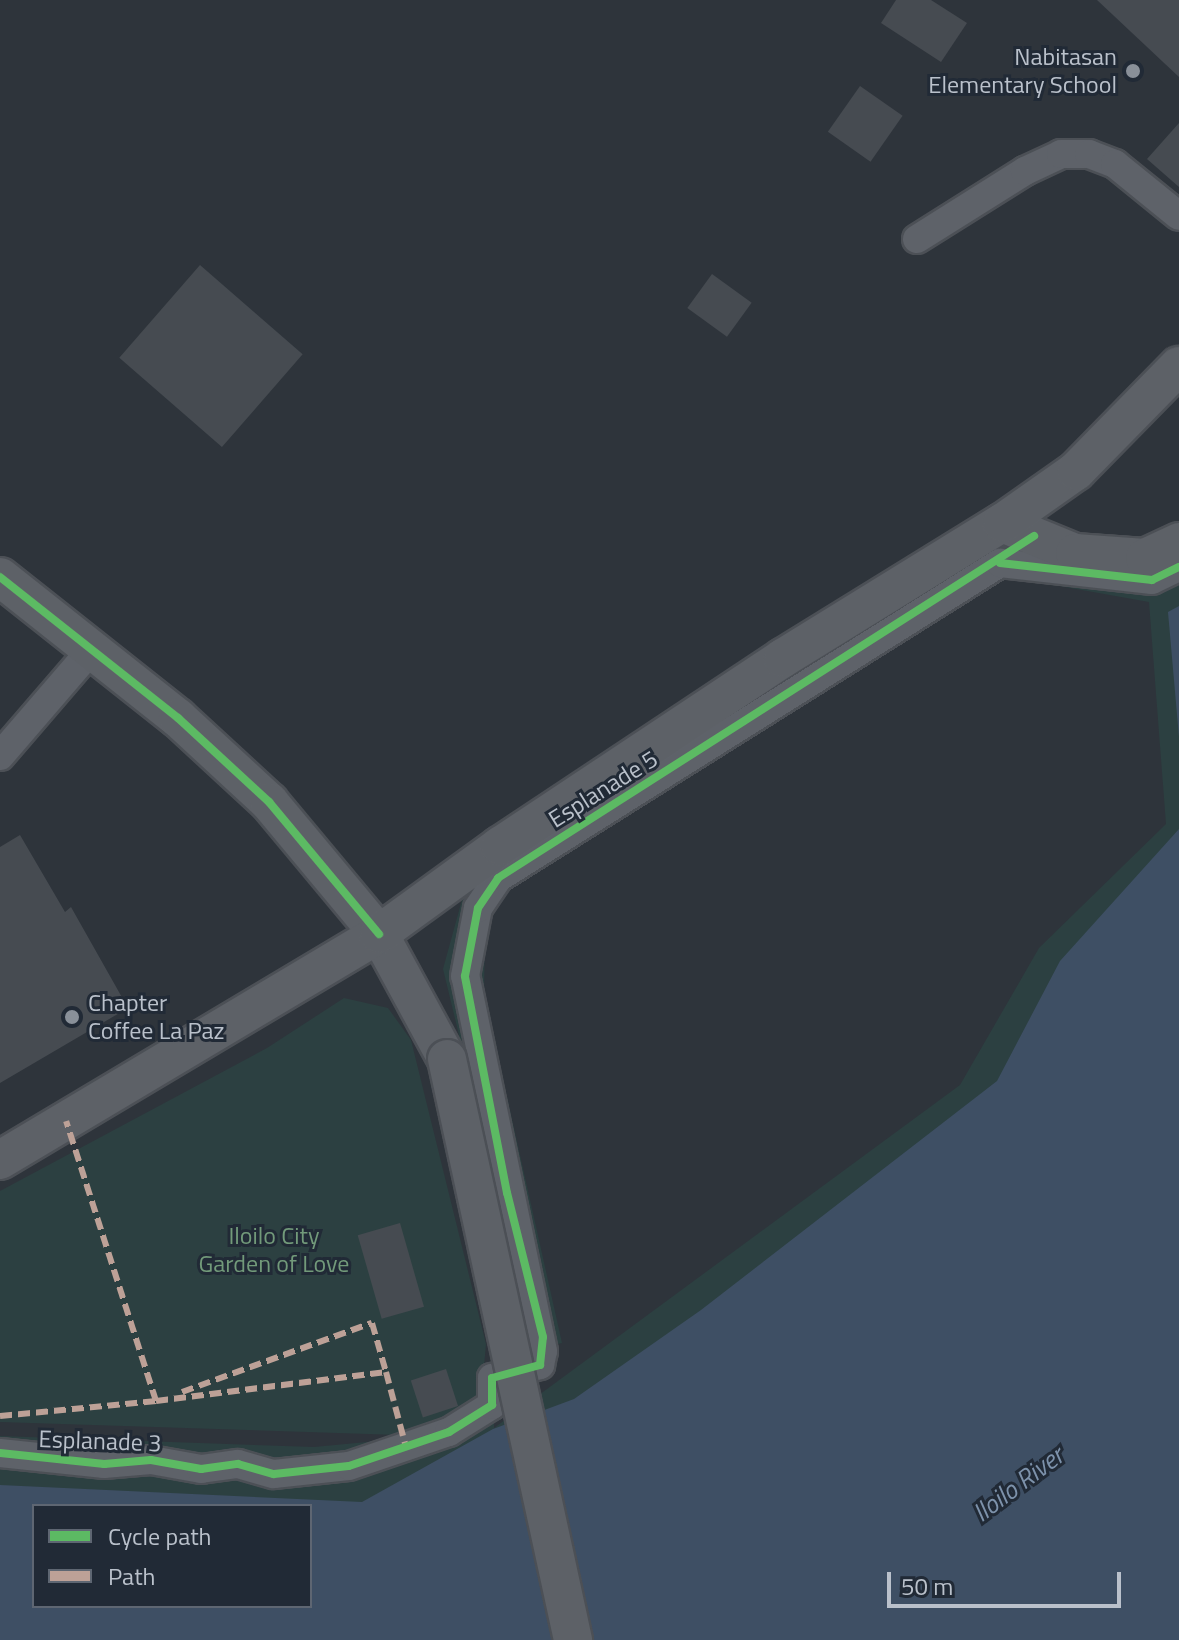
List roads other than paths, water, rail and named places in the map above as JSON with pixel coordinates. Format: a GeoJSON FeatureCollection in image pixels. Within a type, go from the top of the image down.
{"type":"FeatureCollection","features":[{"type":"Feature","properties":{"kind":"main road"},"geometry":{"type":"LineString","coordinates":[[0,1160],[379,934],[500,846],[783,658],[1002,523],[1076,471],[1179,366]]}},
{"type":"Feature","properties":{"kind":"main road"},"geometry":{"type":"LineString","coordinates":[[1002,523],[1075,553],[1145,558],[1179,542]]}},
{"type":"Feature","properties":{"kind":"main road"},"geometry":{"type":"LineString","coordinates":[[0,577],[178,718],[269,802],[379,934],[447,1059],[573,1640]]}},
{"type":"Feature","properties":{"kind":"street"},"geometry":{"type":"LineString","coordinates":[[917,239],[1025,171],[1061,154],[1089,154],[1115,164],[1179,216]]}},
{"type":"Feature","properties":{"kind":"street","name":"Esplanade 5"},"geometry":{"type":"LineString","coordinates":[[492,1378],[540,1365],[543,1337],[507,1193],[465,976],[478,908],[498,878],[1000,563],[1152,580],[1179,567]]}},
{"type":"Feature","properties":{"kind":"street"},"geometry":{"type":"LineString","coordinates":[[0,756],[92,649]]}},
{"type":"Feature","properties":{"kind":"street","name":"Esplanade 3"},"geometry":{"type":"LineString","coordinates":[[0,1453],[104,1464],[151,1460],[201,1469],[238,1464],[274,1474],[349,1466],[449,1432],[492,1405],[492,1378]]}},
{"type":"Feature","properties":{"kind":"water"},"geometry":{"type":"Polygon","coordinates":[[[1179,606],[1179,737],[1168,612],[1179,606]]]}},
{"type":"Feature","properties":{"kind":"water","name":"Iloilo River"},"geometry":{"type":"Polygon","coordinates":[[[1179,829],[1179,1640],[0,1640],[0,1485],[362,1502],[493,1429],[574,1399],[701,1310],[997,1081],[1060,961],[1179,829]]]}},
{"type":"Feature","properties":{"kind":"place","name":"Nabitasan Elementary School"},"geometry":{"type":"Point","coordinates":[1133,71]}},
{"type":"Feature","properties":{"kind":"place","name":"Chapter Coffee La Paz"},"geometry":{"type":"Point","coordinates":[72,1017]}},
{"type":"Feature","properties":{"kind":"park label","name":"Iloilo City Garden of Love"},"geometry":{"type":"Point","coordinates":[274,1250]}}]}
